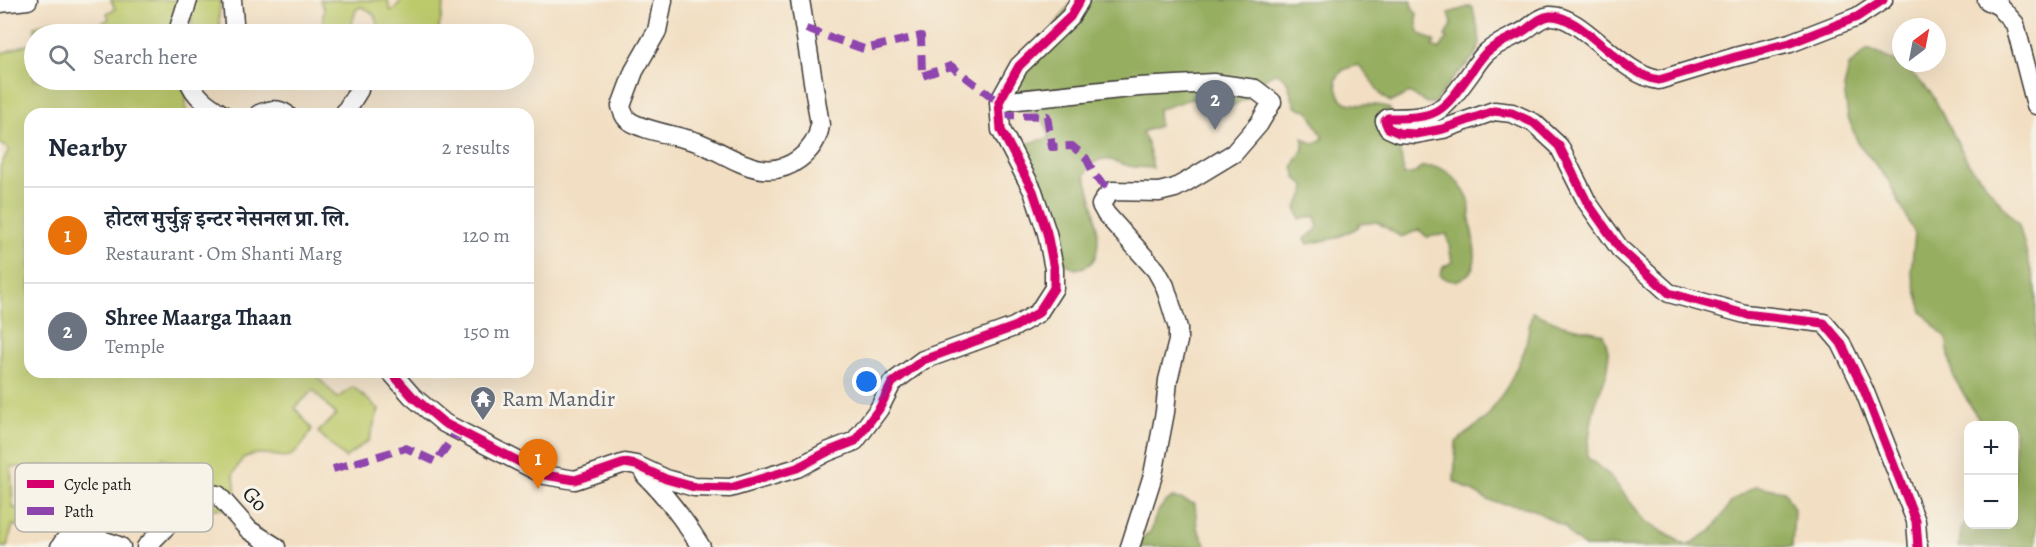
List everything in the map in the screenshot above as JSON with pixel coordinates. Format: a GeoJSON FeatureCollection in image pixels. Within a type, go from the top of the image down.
{"type":"FeatureCollection","features":[{"type":"Feature","properties":{"kind":"street"},"geometry":{"type":"LineString","coordinates":[[0,3],[28,0]]}},
{"type":"Feature","properties":{"kind":"street"},"geometry":{"type":"LineString","coordinates":[[180,24],[188,0]]}},
{"type":"Feature","properties":{"kind":"street"},"geometry":{"type":"LineString","coordinates":[[232,0],[234,24]]}},
{"type":"Feature","properties":{"kind":"street"},"geometry":{"type":"LineString","coordinates":[[663,0],[657,31],[634,71],[621,106],[627,118],[641,126],[710,147],[738,163],[758,169],[780,168],[795,162],[813,147],[819,136],[820,126],[800,0]]}},
{"type":"Feature","properties":{"kind":"street"},"geometry":{"type":"LineString","coordinates":[[396,378],[412,396],[444,423],[545,475],[576,480],[625,463],[636,465],[666,479],[694,486],[730,488],[797,468],[827,452],[855,441],[879,409],[892,383],[923,360],[1014,327],[1038,313],[1054,288],[1054,269],[1047,233],[1033,191],[1001,130],[999,102],[1019,66],[1070,17],[1080,0]]}},
{"type":"Feature","properties":{"kind":"street"},"geometry":{"type":"LineString","coordinates":[[1883,0],[1857,17],[1790,43],[1659,80],[1649,78],[1628,67],[1572,22],[1560,17],[1549,16],[1539,19],[1525,31],[1486,52],[1446,107],[1435,114],[1419,118],[1388,118],[1385,121],[1388,128],[1399,133],[1416,134],[1443,129],[1494,111],[1512,113],[1534,123],[1559,146],[1587,202],[1620,249],[1670,293],[1745,314],[1824,323],[1841,343],[1864,390],[1916,521],[1918,547]]}},
{"type":"Feature","properties":{"kind":"street"},"geometry":{"type":"LineString","coordinates":[[1987,0],[1999,6],[2015,24],[2036,105]]}},
{"type":"Feature","properties":{"kind":"street"},"geometry":{"type":"LineString","coordinates":[[999,102],[1139,87],[1213,83],[1255,89],[1272,102],[1259,124],[1234,153],[1175,189],[1159,192],[1112,191],[1101,205],[1106,214],[1156,270],[1165,286],[1178,328],[1178,342],[1168,380],[1165,412],[1153,475],[1130,547]]}},
{"type":"Feature","properties":{"kind":"street"},"geometry":{"type":"LineString","coordinates":[[195,90],[203,102],[212,108]]}},
{"type":"Feature","properties":{"kind":"street"},"geometry":{"type":"LineString","coordinates":[[348,108],[358,90]]}},
{"type":"Feature","properties":{"kind":"street"},"geometry":{"type":"LineString","coordinates":[[636,465],[661,491],[701,547]]}},
{"type":"Feature","properties":{"kind":"street","name":"Go"},"geometry":{"type":"LineString","coordinates":[[213,494],[218,495],[249,530],[276,547]]}},
{"type":"Feature","properties":{"kind":"street","name":"Go"},"geometry":{"type":"LineString","coordinates":[[146,547],[161,532]]}},
{"type":"Feature","properties":{"kind":"street"},"geometry":{"type":"LineString","coordinates":[[60,547],[64,541],[82,536],[105,540],[121,547]]}},
{"type":"Feature","properties":{"kind":"green space"},"geometry":{"type":"Polygon","coordinates":[[[111,0],[220,0],[220,24],[192,24],[192,20],[181,17],[179,24],[100,24],[109,19],[107,13],[115,9],[111,0]]]}},
{"type":"Feature","properties":{"kind":"green space"},"geometry":{"type":"Polygon","coordinates":[[[320,0],[388,0],[392,11],[402,0],[444,0],[440,24],[378,24],[372,13],[360,7],[356,10],[352,24],[322,24],[324,9],[320,0]]]}},
{"type":"Feature","properties":{"kind":"green space"},"geometry":{"type":"Polygon","coordinates":[[[1073,0],[1412,0],[1412,7],[1417,14],[1417,28],[1421,34],[1435,42],[1432,46],[1439,50],[1452,24],[1449,13],[1471,6],[1479,36],[1478,50],[1434,103],[1427,103],[1409,93],[1391,102],[1382,96],[1358,65],[1343,70],[1336,79],[1337,89],[1344,101],[1354,105],[1379,105],[1390,109],[1400,138],[1399,151],[1404,175],[1416,173],[1421,167],[1439,168],[1452,175],[1460,185],[1468,197],[1475,247],[1474,262],[1468,275],[1452,281],[1440,275],[1443,267],[1452,262],[1447,234],[1427,237],[1419,230],[1401,237],[1377,222],[1359,224],[1359,227],[1336,238],[1308,244],[1305,239],[1318,228],[1315,216],[1300,219],[1296,208],[1304,194],[1305,186],[1296,178],[1293,166],[1303,149],[1303,138],[1314,144],[1323,138],[1308,110],[1295,106],[1287,81],[1278,73],[1264,79],[1248,98],[1225,109],[1192,99],[1158,109],[1159,126],[1142,132],[1148,145],[1153,168],[1132,167],[1104,159],[1089,167],[1085,175],[1098,232],[1096,254],[1092,262],[1082,268],[1075,269],[1064,262],[1051,211],[1023,153],[1024,144],[1050,138],[1042,118],[1034,113],[1013,108],[1015,92],[1025,75],[1025,67],[1073,0]]]}},
{"type":"Feature","properties":{"kind":"green space"},"geometry":{"type":"Polygon","coordinates":[[[24,46],[24,90],[185,90],[186,94],[186,108],[24,108],[24,378],[319,378],[337,398],[353,387],[379,409],[369,440],[345,458],[318,432],[336,415],[313,390],[295,408],[312,429],[303,444],[295,453],[288,456],[255,454],[243,458],[233,474],[234,496],[225,509],[215,509],[213,507],[213,463],[171,463],[163,458],[159,463],[15,463],[15,467],[11,467],[15,526],[13,525],[7,547],[0,547],[0,167],[9,149],[0,144],[0,54],[24,46]]]}},
{"type":"Feature","properties":{"kind":"green space"},"geometry":{"type":"Polygon","coordinates":[[[1868,49],[1892,60],[1892,72],[1911,72],[1932,94],[1969,164],[2019,225],[2036,289],[2036,547],[1959,547],[1961,530],[1964,525],[1964,529],[2018,529],[2018,421],[1980,421],[1953,376],[1946,338],[1922,312],[1911,271],[1915,234],[1888,180],[1858,143],[1848,117],[1844,88],[1849,66],[1868,49]]]}},
{"type":"Feature","properties":{"kind":"green space"},"geometry":{"type":"Polygon","coordinates":[[[1532,312],[1563,325],[1603,334],[1609,356],[1607,373],[1597,399],[1587,457],[1610,476],[1646,522],[1687,546],[1712,530],[1732,501],[1756,486],[1784,491],[1794,509],[1792,547],[1585,547],[1572,537],[1565,527],[1530,508],[1490,501],[1454,481],[1456,442],[1487,417],[1509,384],[1525,349],[1532,312]]]}},
{"type":"Feature","properties":{"kind":"green space"},"geometry":{"type":"Polygon","coordinates":[[[1172,498],[1195,504],[1197,528],[1207,547],[1138,547],[1139,540],[1151,531],[1161,508],[1172,498]]]}},
{"type":"Feature","properties":{"kind":"marked path"},"geometry":{"type":"LineString","coordinates":[[806,29],[864,49],[921,36],[922,76],[951,66],[999,102]]}},
{"type":"Feature","properties":{"kind":"marked path"},"geometry":{"type":"LineString","coordinates":[[1000,115],[1047,116],[1052,147],[1072,146],[1086,158],[1096,177],[1112,191]]}},
{"type":"Feature","properties":{"kind":"marked path"},"geometry":{"type":"LineString","coordinates":[[333,469],[406,448],[436,462],[455,434],[462,437]]}},
{"type":"Feature","properties":{"kind":"cycle path"},"geometry":{"type":"LineString","coordinates":[[396,378],[412,396],[444,423],[545,475],[575,480],[625,463],[694,487],[730,488],[797,468],[827,452],[855,441],[879,409],[892,383],[923,360],[1014,327],[1038,313],[1054,288],[1054,269],[1047,233],[1033,191],[1001,130],[999,102],[1019,66],[1070,17],[1080,0]]}},
{"type":"Feature","properties":{"kind":"cycle path"},"geometry":{"type":"LineString","coordinates":[[1883,0],[1857,17],[1790,43],[1659,80],[1644,76],[1630,68],[1575,24],[1550,16],[1539,20],[1487,52],[1452,98],[1437,111],[1418,117],[1388,118],[1385,121],[1388,128],[1399,133],[1416,134],[1443,129],[1494,111],[1512,113],[1534,123],[1559,146],[1587,202],[1620,249],[1669,293],[1745,314],[1824,323],[1841,343],[1864,390],[1916,521],[1918,547]]}},
{"type":"Feature","properties":{"kind":"place","name":"Shree Maarga Thaan"},"geometry":{"type":"Point","coordinates":[1215,130]}},
{"type":"Feature","properties":{"kind":"place","name":"Ram Mandir"},"geometry":{"type":"Point","coordinates":[483,422]}},
{"type":"Feature","properties":{"kind":"place","name":"होटल मुर्चुङ्ग इन्टर नेसनल प्रा. लि."},"geometry":{"type":"Point","coordinates":[538,489]}}]}
